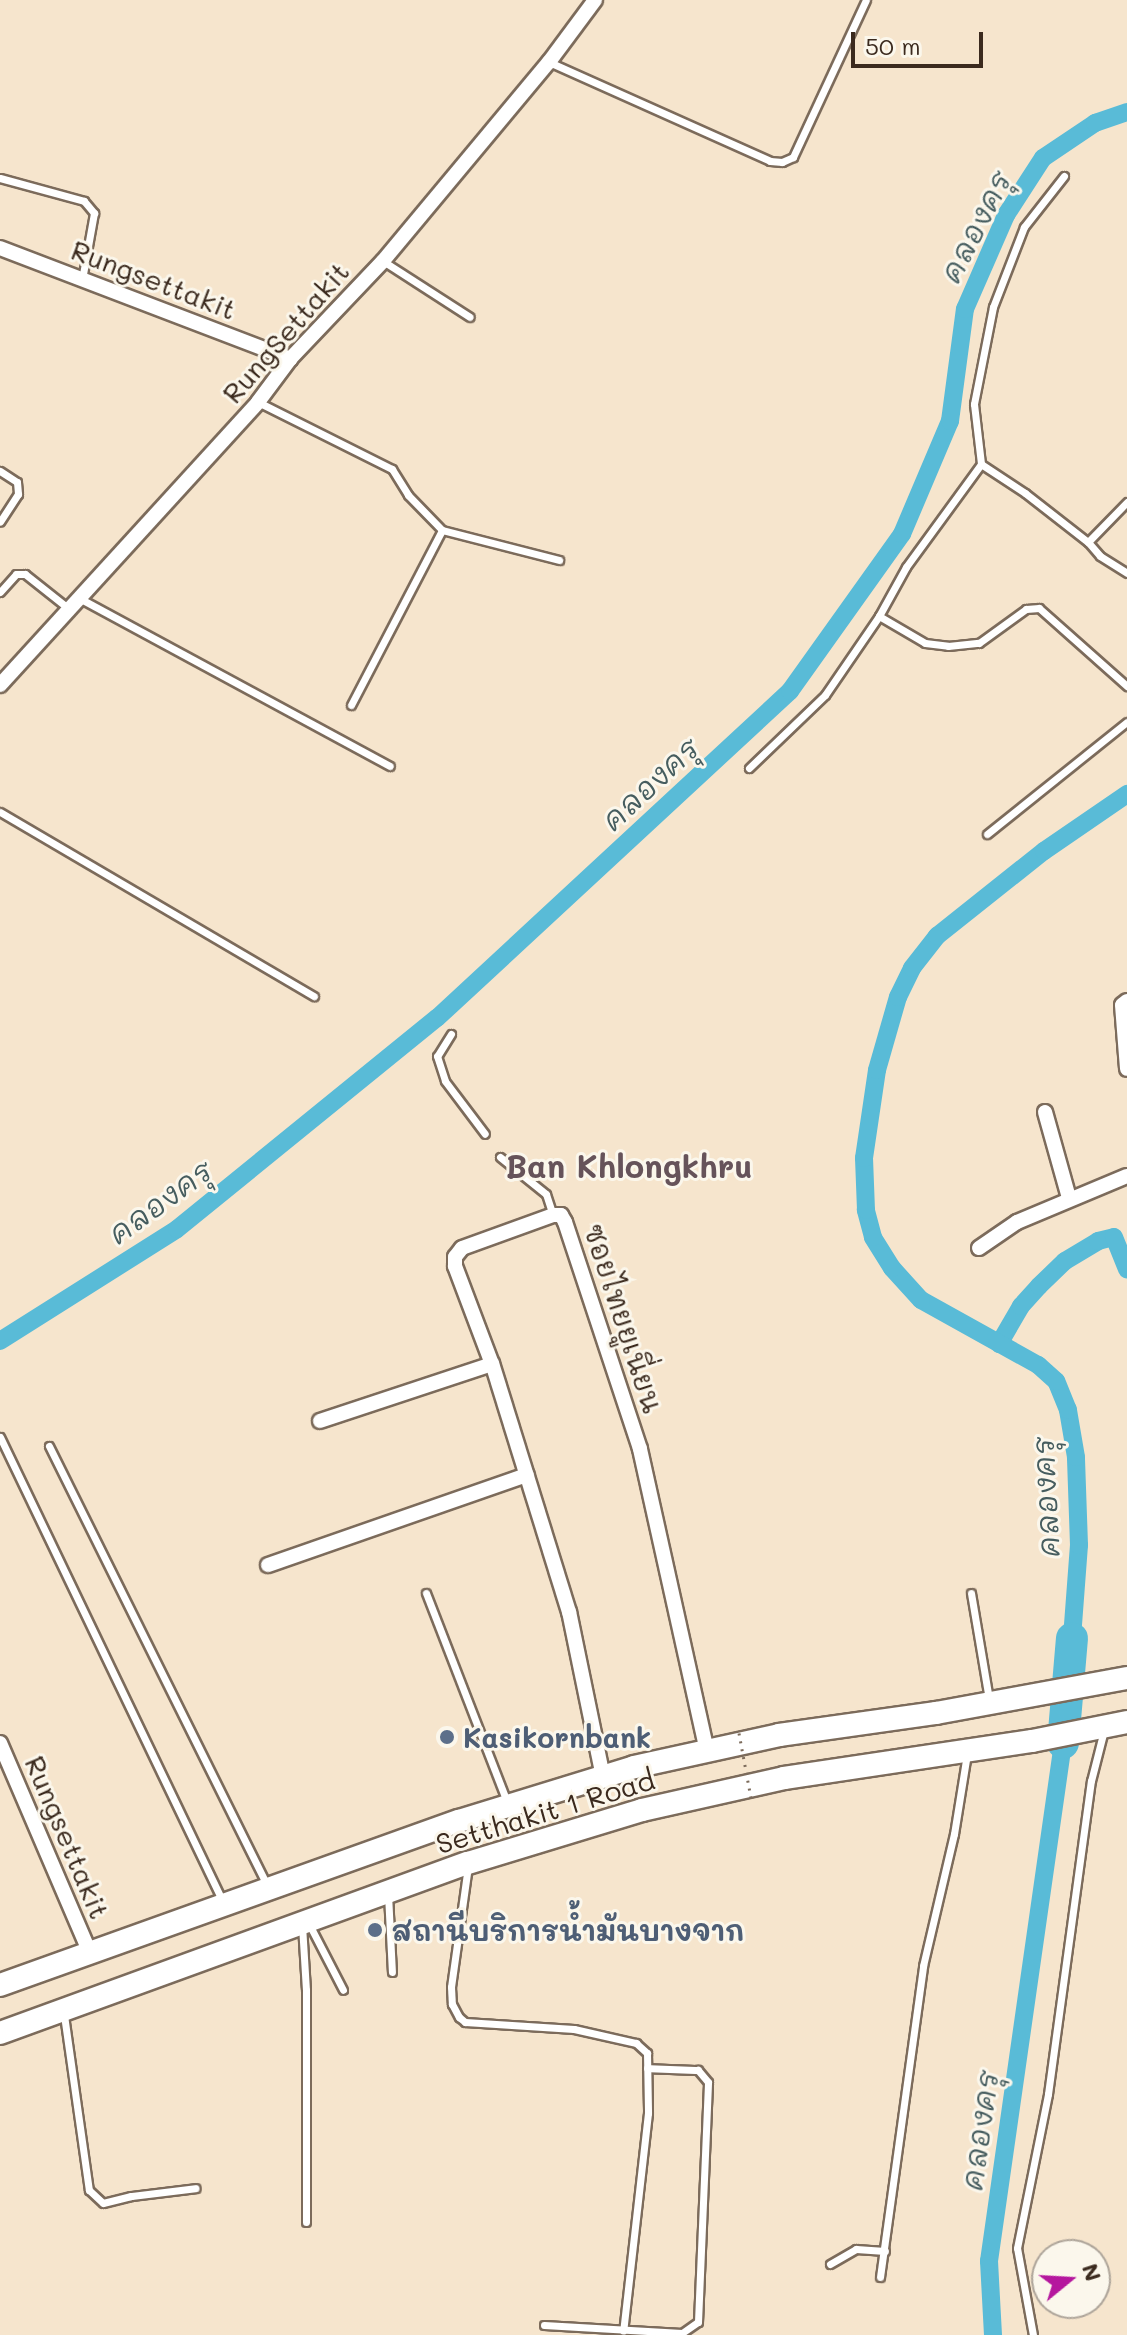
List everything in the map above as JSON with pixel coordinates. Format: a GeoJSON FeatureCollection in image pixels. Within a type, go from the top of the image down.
{"type":"FeatureCollection","features":[{"type":"Feature","properties":{"kind":"main road","name":"Setthakit 1 Road"},"geometry":{"type":"LineString","coordinates":[[0,1985],[268,1888],[603,1777],[779,1735],[936,1713],[1127,1678]]}},
{"type":"Feature","properties":{"kind":"main road","name":"Setthakit 1 Road"},"geometry":{"type":"LineString","coordinates":[[0,2033],[468,1863],[642,1810],[784,1778],[1109,1726]]}},
{"type":"Feature","properties":{"kind":"street","name":"RungSettakit"},"geometry":{"type":"LineString","coordinates":[[0,685],[258,402],[290,359],[383,261],[549,62],[595,0]]}},
{"type":"Feature","properties":{"kind":"street","name":"Rungsettakit"},"geometry":{"type":"LineString","coordinates":[[0,248],[290,359]]}},
{"type":"Feature","properties":{"kind":"street"},"geometry":{"type":"LineString","coordinates":[[1127,1001],[1122,1005],[1127,1069]]}},
{"type":"Feature","properties":{"kind":"street"},"geometry":{"type":"LineString","coordinates":[[1045,1112],[1069,1198]]}},
{"type":"Feature","properties":{"kind":"street"},"geometry":{"type":"LineString","coordinates":[[979,1248],[1017,1222],[1127,1176]]}},
{"type":"Feature","properties":{"kind":"street","name":"ซอยไทยยูเนี่ยน"},"geometry":{"type":"LineString","coordinates":[[603,1777],[569,1612],[492,1364],[455,1257],[462,1248],[553,1215],[561,1215],[565,1222],[640,1449],[707,1751]]}},
{"type":"Feature","properties":{"kind":"street"},"geometry":{"type":"LineString","coordinates":[[320,1421],[492,1364]]}},
{"type":"Feature","properties":{"kind":"street"},"geometry":{"type":"LineString","coordinates":[[268,1565],[527,1475]]}},
{"type":"Feature","properties":{"kind":"street","name":"Rungsettakit"},"geometry":{"type":"LineString","coordinates":[[0,1743],[89,1951]]}},
{"type":"Feature","properties":{"kind":"lane"},"geometry":{"type":"LineString","coordinates":[[549,62],[770,161],[782,162],[793,157],[866,0]]}},
{"type":"Feature","properties":{"kind":"lane"},"geometry":{"type":"LineString","coordinates":[[749,768],[825,695],[879,616],[906,567],[981,464],[974,404],[993,307],[1024,227],[1064,176]]}},
{"type":"Feature","properties":{"kind":"lane"},"geometry":{"type":"LineString","coordinates":[[0,178],[84,201],[94,213],[82,280]]}},
{"type":"Feature","properties":{"kind":"lane"},"geometry":{"type":"LineString","coordinates":[[383,261],[470,317]]}},
{"type":"Feature","properties":{"kind":"lane"},"geometry":{"type":"LineString","coordinates":[[258,402],[392,469],[408,495],[442,530],[559,560]]}},
{"type":"Feature","properties":{"kind":"lane"},"geometry":{"type":"LineString","coordinates":[[981,464],[1088,542],[1100,556],[1127,573]]}},
{"type":"Feature","properties":{"kind":"lane"},"geometry":{"type":"LineString","coordinates":[[0,471],[17,482],[18,494],[0,522]]}},
{"type":"Feature","properties":{"kind":"lane"},"geometry":{"type":"LineString","coordinates":[[1088,542],[1127,502]]}},
{"type":"Feature","properties":{"kind":"lane"},"geometry":{"type":"LineString","coordinates":[[351,705],[442,530]]}},
{"type":"Feature","properties":{"kind":"lane"},"geometry":{"type":"LineString","coordinates":[[0,592],[4,578],[25,574],[76,605],[390,766]]}},
{"type":"Feature","properties":{"kind":"lane"},"geometry":{"type":"LineString","coordinates":[[879,616],[925,643],[948,646],[979,643],[1026,609],[1039,608],[1127,686]]}},
{"type":"Feature","properties":{"kind":"lane"},"geometry":{"type":"LineString","coordinates":[[987,834],[1127,722]]}},
{"type":"Feature","properties":{"kind":"lane"},"geometry":{"type":"LineString","coordinates":[[0,812],[314,996]]}},
{"type":"Feature","properties":{"kind":"lane"},"geometry":{"type":"LineString","coordinates":[[451,1034],[437,1056],[445,1081],[485,1134]]}},
{"type":"Feature","properties":{"kind":"lane"},"geometry":{"type":"LineString","coordinates":[[500,1157],[546,1194],[553,1215]]}},
{"type":"Feature","properties":{"kind":"lane"},"geometry":{"type":"LineString","coordinates":[[0,1437],[224,1904]]}},
{"type":"Feature","properties":{"kind":"lane"},"geometry":{"type":"LineString","coordinates":[[49,1446],[268,1888]]}},
{"type":"Feature","properties":{"kind":"lane"},"geometry":{"type":"LineString","coordinates":[[426,1593],[509,1806]]}},
{"type":"Feature","properties":{"kind":"lane"},"geometry":{"type":"LineString","coordinates":[[971,1593],[989,1701]]}},
{"type":"Feature","properties":{"kind":"lane"},"geometry":{"type":"LineString","coordinates":[[1033,2335],[1017,2248],[1048,2094],[1091,1781],[1109,1726]]}},
{"type":"Feature","properties":{"kind":"lane"},"geometry":{"type":"LineString","coordinates":[[880,2277],[923,1966],[959,1809],[967,1751]]}},
{"type":"Feature","properties":{"kind":"lane"},"geometry":{"type":"LineString","coordinates":[[468,1863],[451,1987],[452,2004],[459,2017],[465,2022],[574,2029],[636,2043],[647,2053],[648,2113],[623,2331]]}},
{"type":"Feature","properties":{"kind":"lane"},"geometry":{"type":"LineString","coordinates":[[388,1892],[392,1972]]}},
{"type":"Feature","properties":{"kind":"lane"},"geometry":{"type":"LineString","coordinates":[[305,1922],[343,1990]]}},
{"type":"Feature","properties":{"kind":"lane"},"geometry":{"type":"LineString","coordinates":[[305,1922],[306,2222]]}},
{"type":"Feature","properties":{"kind":"lane"},"geometry":{"type":"LineString","coordinates":[[63,2009],[89,2190],[103,2203],[131,2196],[196,2188]]}},
{"type":"Feature","properties":{"kind":"lane"},"geometry":{"type":"LineString","coordinates":[[544,2325],[682,2333],[698,2322],[708,2082],[698,2070],[647,2068]]}},
{"type":"Feature","properties":{"kind":"lane"},"geometry":{"type":"LineString","coordinates":[[830,2264],[856,2249],[885,2251]]}},
{"type":"Feature","properties":{"kind":"path"},"geometry":{"type":"LineString","coordinates":[[739,1733],[751,1798]]}},
{"type":"Feature","properties":{"kind":"waterway","name":"คลองครุ"},"geometry":{"type":"LineString","coordinates":[[0,1341],[177,1229],[437,1018],[790,691],[902,534],[950,421],[965,309],[1006,215],[1043,158],[1095,123],[1127,112]]}},
{"type":"Feature","properties":{"kind":"waterway","name":"คลองครุ"},"geometry":{"type":"LineString","coordinates":[[1072,1638],[1079,1545],[1076,1457],[1068,1410],[1056,1381],[1038,1365],[921,1300],[892,1268],[873,1237],[866,1210],[864,1158],[877,1070],[898,997],[912,968],[937,936],[1044,851],[1127,794]]}},
{"type":"Feature","properties":{"kind":"waterway"},"geometry":{"type":"LineString","coordinates":[[999,1344],[1021,1306],[1039,1286],[1065,1261],[1098,1241],[1114,1237],[1127,1269]]}},
{"type":"Feature","properties":{"kind":"waterway"},"geometry":{"type":"LineString","coordinates":[[1063,1743],[1072,1638]]}},
{"type":"Feature","properties":{"kind":"waterway","name":"คลองครุ"},"geometry":{"type":"LineString","coordinates":[[993,2335],[989,2261],[1063,1743]]}},
{"type":"Feature","properties":{"kind":"place","name":"Kasikornbank"},"geometry":{"type":"Point","coordinates":[447,1737]}},
{"type":"Feature","properties":{"kind":"place","name":"สถานีบริการน้ำมันบางจาก"},"geometry":{"type":"Point","coordinates":[375,1930]}},
{"type":"Feature","properties":{"kind":"district","name":"Ban Khlongkhru"},"geometry":{"type":"Point","coordinates":[629,1165]}}]}
